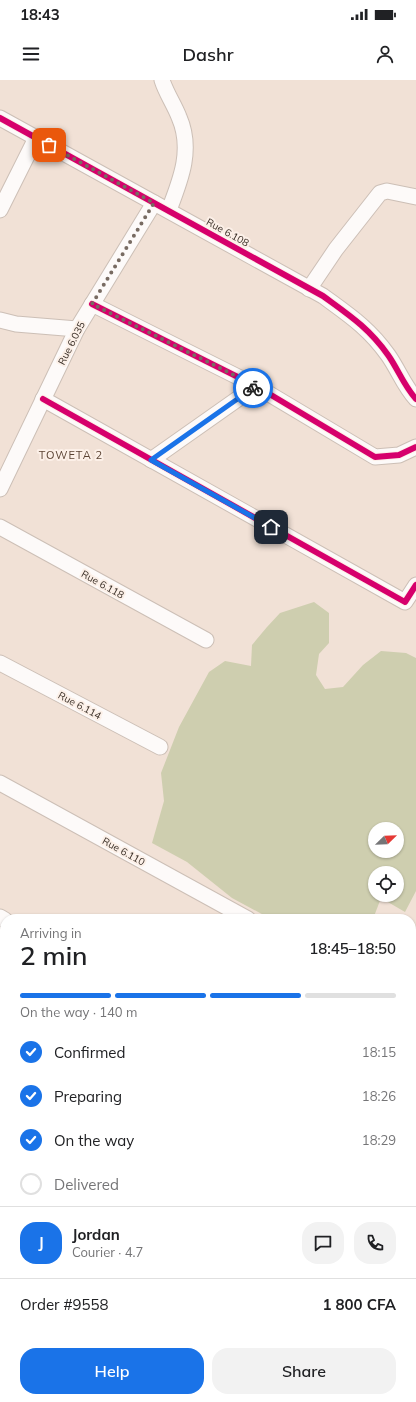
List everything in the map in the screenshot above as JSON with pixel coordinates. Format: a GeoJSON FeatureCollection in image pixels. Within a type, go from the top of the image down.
{"type":"FeatureCollection","features":[{"type":"Feature","properties":{"kind":"street"},"geometry":{"type":"LineString","coordinates":[[162,80],[180,118],[187,142],[180,182],[169,210]]}},
{"type":"Feature","properties":{"kind":"street","name":"Rue 6.108"},"geometry":{"type":"LineString","coordinates":[[0,118],[323,296],[371,332],[389,356],[404,383],[416,399]]}},
{"type":"Feature","properties":{"kind":"street"},"geometry":{"type":"LineString","coordinates":[[0,210],[36,138]]}},
{"type":"Feature","properties":{"kind":"street"},"geometry":{"type":"LineString","coordinates":[[309,289],[336,250],[380,193],[387,191],[416,197]]}},
{"type":"Feature","properties":{"kind":"street","name":"Rue 6.035"},"geometry":{"type":"LineString","coordinates":[[0,489],[77,329],[154,203]]}},
{"type":"Feature","properties":{"kind":"street"},"geometry":{"type":"LineString","coordinates":[[92,304],[256,386],[375,457],[399,455],[416,447]]}},
{"type":"Feature","properties":{"kind":"street"},"geometry":{"type":"LineString","coordinates":[[0,320],[16,324],[77,329]]}},
{"type":"Feature","properties":{"kind":"street"},"geometry":{"type":"LineString","coordinates":[[151,460],[256,386]]}},
{"type":"Feature","properties":{"kind":"street"},"geometry":{"type":"LineString","coordinates":[[43,399],[405,602],[416,585]]}},
{"type":"Feature","properties":{"kind":"street","name":"Rue 6.118"},"geometry":{"type":"LineString","coordinates":[[0,527],[206,640]]}},
{"type":"Feature","properties":{"kind":"street","name":"Rue 6.114"},"geometry":{"type":"LineString","coordinates":[[0,663],[160,747]]}},
{"type":"Feature","properties":{"kind":"street","name":"Rue 6.110"},"geometry":{"type":"LineString","coordinates":[[0,784],[230,914]]}},
{"type":"Feature","properties":{"kind":"green space"},"geometry":{"type":"Polygon","coordinates":[[[314,602],[329,613],[329,643],[319,654],[316,675],[325,689],[343,687],[363,665],[381,651],[406,653],[416,658],[416,891],[405,912],[388,902],[404,902],[404,866],[368,866],[368,902],[379,902],[375,914],[262,914],[232,898],[187,862],[152,843],[164,801],[161,773],[179,727],[209,672],[225,661],[251,666],[252,645],[280,613],[314,602]]]}},
{"type":"Feature","properties":{"kind":"cycle path"},"geometry":{"type":"LineString","coordinates":[[0,118],[323,296],[358,322],[381,345],[408,389],[416,399]]}},
{"type":"Feature","properties":{"kind":"cycle path"},"geometry":{"type":"LineString","coordinates":[[92,304],[256,386],[375,457],[399,455],[416,447]]}},
{"type":"Feature","properties":{"kind":"cycle path"},"geometry":{"type":"LineString","coordinates":[[43,399],[405,602],[416,585]]}},
{"type":"Feature","properties":{"kind":"way so far"},"geometry":{"type":"LineString","coordinates":[[49,145],[154,203],[92,304],[256,386],[253,388]]}},
{"type":"Feature","properties":{"kind":"district","name":"TOWETA 2"},"geometry":{"type":"Point","coordinates":[71,455]}},
{"type":"Feature","properties":{"kind":"route"},"geometry":{"type":"LineString","coordinates":[[253,388],[151,460],[271,527]]}}]}
